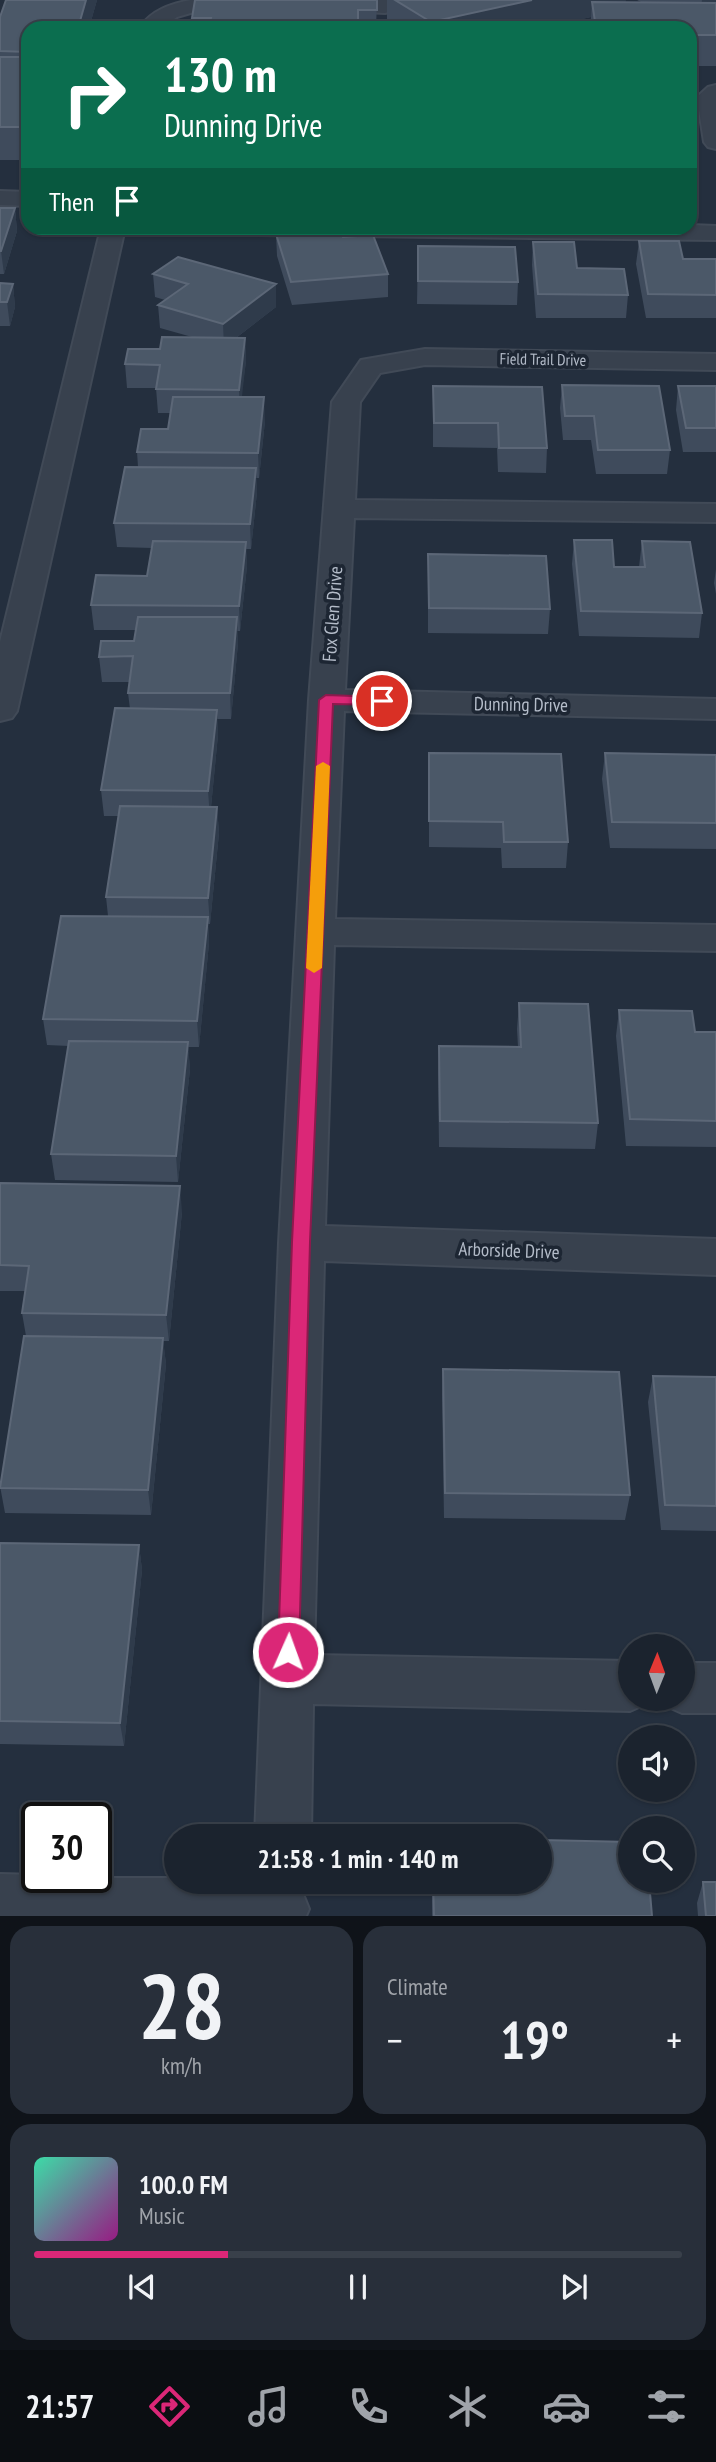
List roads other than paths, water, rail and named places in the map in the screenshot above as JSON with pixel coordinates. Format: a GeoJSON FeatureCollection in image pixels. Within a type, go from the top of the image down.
{"type":"FeatureCollection","features":[{"type":"Feature","properties":{"kind":"street"},"geometry":{"type":"LineString","coordinates":[[302,5],[385,7],[414,0]]}},
{"type":"Feature","properties":{"kind":"street"},"geometry":{"type":"LineString","coordinates":[[156,21],[163,13],[195,5],[274,5]]}},
{"type":"Feature","properties":{"kind":"street"},"geometry":{"type":"LineString","coordinates":[[716,92],[708,97],[716,142]]}},
{"type":"Feature","properties":{"kind":"street"},"geometry":{"type":"LineString","coordinates":[[0,198],[21,199]]}},
{"type":"Feature","properties":{"kind":"street"},"geometry":{"type":"LineString","coordinates":[[697,233],[716,233]]}},
{"type":"Feature","properties":{"kind":"street"},"geometry":{"type":"LineString","coordinates":[[0,710],[111,235]]}},
{"type":"Feature","properties":{"kind":"street","name":"Field Trail Drive"},"geometry":{"type":"LineString","coordinates":[[372,366],[425,357],[716,362]]}},
{"type":"Feature","properties":{"kind":"street","name":"Fox Glen Drive"},"geometry":{"type":"LineString","coordinates":[[283,1824],[301,1242],[326,700],[346,402],[372,366]]}},
{"type":"Feature","properties":{"kind":"street"},"geometry":{"type":"LineString","coordinates":[[339,509],[716,513]]}},
{"type":"Feature","properties":{"kind":"street","name":"Dunning Drive"},"geometry":{"type":"LineString","coordinates":[[326,700],[716,709]]}},
{"type":"Feature","properties":{"kind":"street"},"geometry":{"type":"LineString","coordinates":[[316,932],[716,938]]}},
{"type":"Feature","properties":{"kind":"street","name":"Arborside Drive"},"geometry":{"type":"LineString","coordinates":[[301,1242],[716,1257]]}},
{"type":"Feature","properties":{"kind":"street"},"geometry":{"type":"LineString","coordinates":[[287,1679],[618,1686]]}},
{"type":"Feature","properties":{"kind":"street"},"geometry":{"type":"LineString","coordinates":[[695,1688],[716,1688]]}},
{"type":"Feature","properties":{"kind":"street"},"geometry":{"type":"LineString","coordinates":[[0,1902],[281,1902]]}}]}
